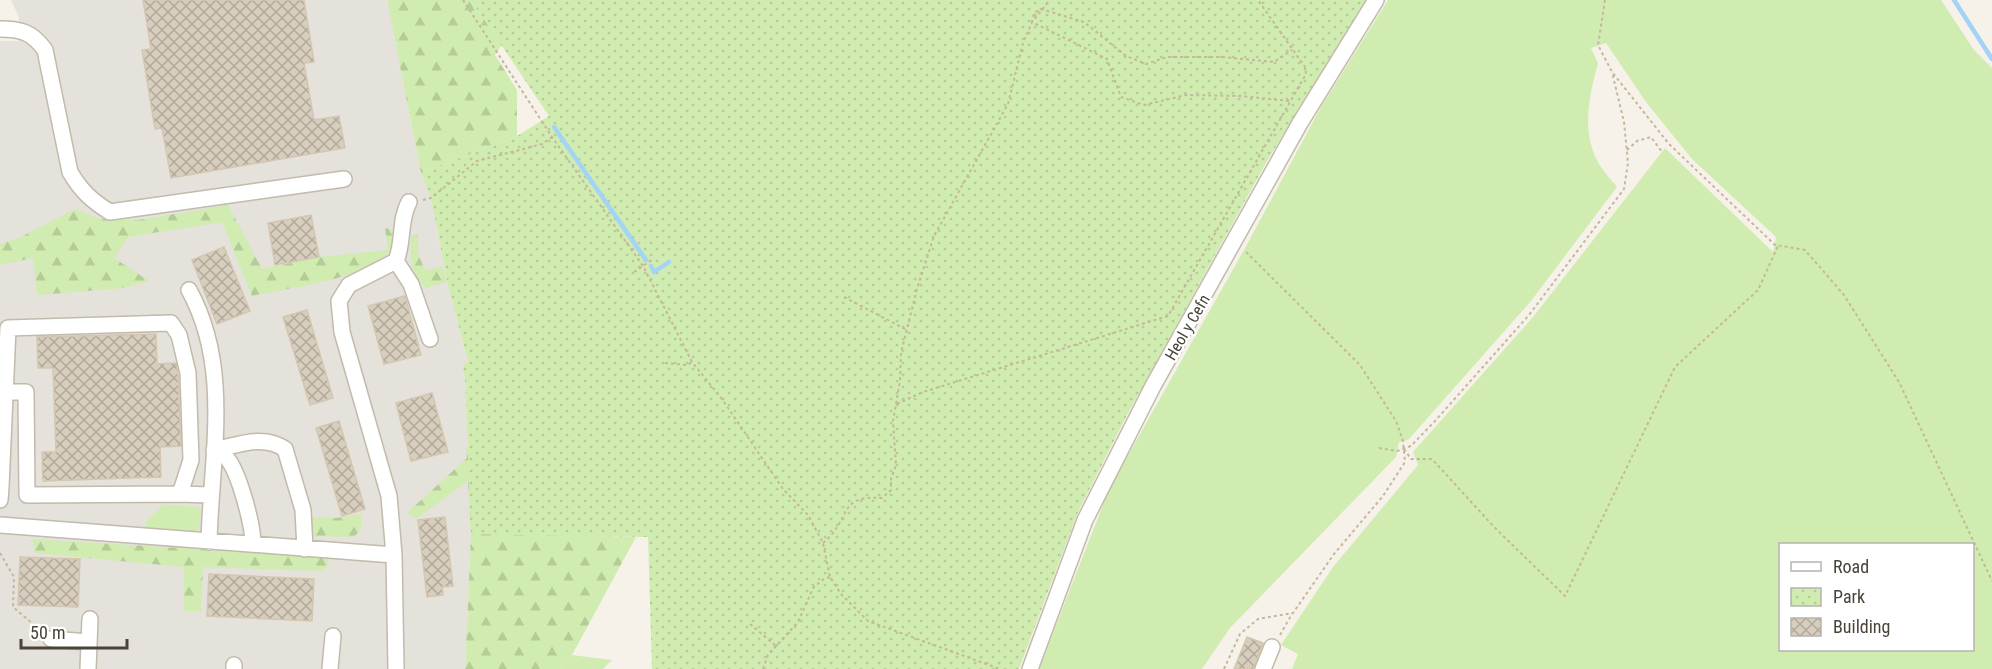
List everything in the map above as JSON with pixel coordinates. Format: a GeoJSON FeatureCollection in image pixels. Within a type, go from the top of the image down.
{"type":"FeatureCollection","features":[{"type":"Feature","properties":{"kind":"street","name":"Heol y Cefn"},"geometry":{"type":"LineString","coordinates":[[1030,669],[1085,520],[1153,386],[1300,123],[1376,0]]}},
{"type":"Feature","properties":{"kind":"street"},"geometry":{"type":"LineString","coordinates":[[0,29],[19,29],[34,36],[45,50],[70,172],[79,188],[91,200],[110,212],[344,179]]}},
{"type":"Feature","properties":{"kind":"street"},"geometry":{"type":"LineString","coordinates":[[396,669],[394,555],[388,496],[342,332],[339,301],[349,285],[396,261],[402,247],[403,212],[409,202]]}},
{"type":"Feature","properties":{"kind":"street"},"geometry":{"type":"LineString","coordinates":[[396,261],[411,284],[430,339]]}},
{"type":"Feature","properties":{"kind":"street"},"geometry":{"type":"LineString","coordinates":[[189,290],[202,314],[212,349],[216,386],[208,542]]}},
{"type":"Feature","properties":{"kind":"street"},"geometry":{"type":"LineString","coordinates":[[0,500],[8,328],[171,323],[179,335],[188,372],[191,460],[180,494]]}},
{"type":"Feature","properties":{"kind":"street"},"geometry":{"type":"LineString","coordinates":[[4,392],[26,392],[27,495],[210,495]]}},
{"type":"Feature","properties":{"kind":"street"},"geometry":{"type":"LineString","coordinates":[[214,450],[263,440],[274,442],[285,449],[303,510],[305,549]]}},
{"type":"Feature","properties":{"kind":"street"},"geometry":{"type":"LineString","coordinates":[[214,450],[226,457],[232,467],[251,523],[253,544]]}},
{"type":"Feature","properties":{"kind":"street"},"geometry":{"type":"LineString","coordinates":[[0,525],[394,555]]}},
{"type":"Feature","properties":{"kind":"street"},"geometry":{"type":"LineString","coordinates":[[88,669],[90,620]]}},
{"type":"Feature","properties":{"kind":"street"},"geometry":{"type":"LineString","coordinates":[[330,669],[333,636]]}},
{"type":"Feature","properties":{"kind":"street"},"geometry":{"type":"LineString","coordinates":[[51,639],[89,642]]}},
{"type":"Feature","properties":{"kind":"street"},"geometry":{"type":"LineString","coordinates":[[1263,669],[1272,647]]}},
{"type":"Feature","properties":{"kind":"path"},"geometry":{"type":"LineString","coordinates":[[464,0],[552,137],[643,266],[692,362],[722,399],[783,489],[808,515],[823,543],[830,578],[841,594],[868,621],[1000,669]]}},
{"type":"Feature","properties":{"kind":"path"},"geometry":{"type":"LineString","coordinates":[[823,543],[838,529],[851,502],[862,497],[882,498],[891,490],[891,479],[896,465],[893,421],[905,329],[934,236],[1008,104],[1023,43],[1034,13],[1051,2],[1050,0]]}},
{"type":"Feature","properties":{"kind":"path"},"geometry":{"type":"LineString","coordinates":[[897,404],[923,392],[1168,316],[1289,101],[1299,90],[1306,74],[1305,67],[1257,0]]}},
{"type":"Feature","properties":{"kind":"path"},"geometry":{"type":"LineString","coordinates":[[1605,0],[1598,45],[1612,72],[1659,132],[1775,245],[1805,250],[1844,295],[1899,382],[1992,581]]}},
{"type":"Feature","properties":{"kind":"path"},"geometry":{"type":"LineString","coordinates":[[1032,22],[1040,16],[1041,9]]}},
{"type":"Feature","properties":{"kind":"path"},"geometry":{"type":"LineString","coordinates":[[1041,9],[1084,22],[1126,56],[1146,64],[1167,57],[1222,57],[1274,62],[1292,50]]}},
{"type":"Feature","properties":{"kind":"path"},"geometry":{"type":"LineString","coordinates":[[1032,22],[1107,59],[1121,97],[1144,105],[1186,95],[1241,96],[1289,101]]}},
{"type":"Feature","properties":{"kind":"path"},"geometry":{"type":"LineString","coordinates":[[1379,448],[1404,449],[1411,446],[1435,421],[1529,315],[1624,189],[1627,150],[1624,122],[1612,72]]}},
{"type":"Feature","properties":{"kind":"path"},"geometry":{"type":"LineString","coordinates":[[1627,150],[1637,141],[1659,132]]}},
{"type":"Feature","properties":{"kind":"path"},"geometry":{"type":"LineString","coordinates":[[409,202],[431,198],[477,161],[542,144],[552,137]]}},
{"type":"Feature","properties":{"kind":"path"},"geometry":{"type":"LineString","coordinates":[[1651,137],[1662,152]]}},
{"type":"Feature","properties":{"kind":"path"},"geometry":{"type":"LineString","coordinates":[[1234,244],[1244,250],[1360,365],[1396,421],[1404,449],[1405,462],[1383,496],[1334,554],[1272,647]]}},
{"type":"Feature","properties":{"kind":"path"},"geometry":{"type":"LineString","coordinates":[[1404,449],[1411,459],[1432,459],[1494,526],[1565,596],[1675,367],[1758,290],[1779,245]]}},
{"type":"Feature","properties":{"kind":"path"},"geometry":{"type":"LineString","coordinates":[[634,272],[653,259]]}},
{"type":"Feature","properties":{"kind":"path"},"geometry":{"type":"LineString","coordinates":[[844,297],[905,329]]}},
{"type":"Feature","properties":{"kind":"path"},"geometry":{"type":"LineString","coordinates":[[665,363],[687,366],[692,362]]}},
{"type":"Feature","properties":{"kind":"path"},"geometry":{"type":"LineString","coordinates":[[0,553],[14,577],[13,607],[51,639]]}},
{"type":"Feature","properties":{"kind":"path"},"geometry":{"type":"LineString","coordinates":[[763,669],[768,655],[798,622],[813,588],[824,579],[830,578]]}},
{"type":"Feature","properties":{"kind":"path"},"geometry":{"type":"LineString","coordinates":[[1224,669],[1240,634],[1258,619],[1293,613]]}},
{"type":"Feature","properties":{"kind":"path"},"geometry":{"type":"LineString","coordinates":[[750,624],[776,646]]}},
{"type":"Feature","properties":{"kind":"shaded area"},"geometry":{"type":"Polygon","coordinates":[[[11,0],[387,0],[421,173],[431,198],[449,290],[468,363],[462,365],[465,379],[471,534],[465,669],[0,669],[0,41],[18,41],[19,17],[11,0]]]}},
{"type":"Feature","properties":{"kind":"green space"},"geometry":{"type":"Polygon","coordinates":[[[387,0],[533,0],[495,55],[517,90],[517,136],[421,173],[387,0]]]}},
{"type":"Feature","properties":{"kind":"green space"},"geometry":{"type":"Polygon","coordinates":[[[476,0],[1366,0],[1267,161],[1126,417],[1078,512],[1019,669],[652,669],[648,537],[471,534],[465,379],[462,365],[468,362],[449,290],[431,198],[421,173],[517,136],[549,116],[473,3],[476,0]]]}},
{"type":"Feature","properties":{"kind":"green space"},"geometry":{"type":"Polygon","coordinates":[[[1388,0],[1941,0],[1974,50],[1992,68],[1992,669],[1292,669],[1298,654],[1281,645],[1333,567],[1418,465],[1413,452],[1533,317],[1665,148],[1773,252],[1776,237],[1692,159],[1646,102],[1606,43],[1591,48],[1598,63],[1590,98],[1588,121],[1591,145],[1597,160],[1617,187],[1531,301],[1408,440],[1399,442],[1396,457],[1230,628],[1202,669],[1039,669],[1110,487],[1244,250],[1321,107],[1388,0]]]}},
{"type":"Feature","properties":{"kind":"green space"},"geometry":{"type":"Polygon","coordinates":[[[228,205],[262,269],[319,257],[388,250],[385,228],[393,230],[392,250],[378,261],[344,276],[252,296],[222,222],[128,237],[114,258],[149,281],[123,288],[37,295],[33,258],[0,265],[0,244],[21,237],[75,209],[100,219],[138,220],[228,205]]]}},
{"type":"Feature","properties":{"kind":"green space"},"geometry":{"type":"Polygon","coordinates":[[[411,235],[418,235],[418,254],[425,270],[443,267],[447,282],[426,288],[420,282],[412,264],[411,235]]]}},
{"type":"Feature","properties":{"kind":"green space"},"geometry":{"type":"Polygon","coordinates":[[[466,448],[592,536],[636,537],[572,655],[560,669],[465,669],[471,534],[468,481],[416,519],[407,513],[467,458],[466,448]]]}},
{"type":"Feature","properties":{"kind":"green space"},"geometry":{"type":"Polygon","coordinates":[[[163,505],[198,507],[201,511],[199,529],[193,532],[146,528],[146,522],[163,505]]]}},
{"type":"Feature","properties":{"kind":"green space"},"geometry":{"type":"Polygon","coordinates":[[[361,514],[361,529],[354,537],[312,536],[312,517],[336,518],[361,514]]]}},
{"type":"Feature","properties":{"kind":"green space"},"geometry":{"type":"Polygon","coordinates":[[[32,539],[330,557],[324,571],[203,567],[201,611],[184,611],[184,567],[35,553],[32,539]]]}},
{"type":"Feature","properties":{"kind":"green space"},"geometry":{"type":"Polygon","coordinates":[[[572,655],[612,660],[603,669],[560,669],[572,655]]]}},
{"type":"Feature","properties":{"kind":"building"},"geometry":{"type":"Polygon","coordinates":[[[143,0],[304,0],[314,62],[304,63],[314,120],[339,116],[345,148],[171,178],[162,128],[155,129],[142,50],[151,49],[143,0]]]}},
{"type":"Feature","properties":{"kind":"building"},"geometry":{"type":"Polygon","coordinates":[[[311,215],[319,257],[275,265],[268,223],[311,215]]]}},
{"type":"Feature","properties":{"kind":"building"},"geometry":{"type":"Polygon","coordinates":[[[224,247],[250,311],[217,324],[192,260],[224,247]]]}},
{"type":"Feature","properties":{"kind":"building"},"geometry":{"type":"Polygon","coordinates":[[[405,296],[421,355],[384,364],[368,306],[405,296]]]}},
{"type":"Feature","properties":{"kind":"building"},"geometry":{"type":"Polygon","coordinates":[[[307,310],[333,398],[310,405],[283,317],[307,310]]]}},
{"type":"Feature","properties":{"kind":"building"},"geometry":{"type":"Polygon","coordinates":[[[156,334],[157,364],[176,363],[181,446],[160,447],[161,477],[43,481],[42,452],[56,452],[53,368],[38,368],[37,337],[156,334]]]}},
{"type":"Feature","properties":{"kind":"building"},"geometry":{"type":"Polygon","coordinates":[[[432,393],[448,452],[411,461],[396,403],[432,393]]]}},
{"type":"Feature","properties":{"kind":"building"},"geometry":{"type":"Polygon","coordinates":[[[339,421],[365,509],[342,516],[316,428],[339,421]]]}},
{"type":"Feature","properties":{"kind":"building"},"geometry":{"type":"Polygon","coordinates":[[[445,517],[453,586],[442,587],[443,595],[427,597],[418,520],[445,517]]]}},
{"type":"Feature","properties":{"kind":"building"},"geometry":{"type":"Polygon","coordinates":[[[20,557],[80,559],[78,607],[18,605],[20,557]]]}},
{"type":"Feature","properties":{"kind":"building"},"geometry":{"type":"Polygon","coordinates":[[[209,574],[314,579],[312,621],[207,616],[209,574]]]}},
{"type":"Feature","properties":{"kind":"building"},"geometry":{"type":"Polygon","coordinates":[[[1247,637],[1263,643],[1253,669],[1234,669],[1247,637]]]}},
{"type":"Feature","properties":{"kind":"waterway"},"geometry":{"type":"LineString","coordinates":[[1954,0],[1992,59]]}},
{"type":"Feature","properties":{"kind":"waterway"},"geometry":{"type":"LineString","coordinates":[[554,127],[646,260]]}},
{"type":"Feature","properties":{"kind":"waterway"},"geometry":{"type":"LineString","coordinates":[[651,266],[654,272],[669,262]]}}]}
